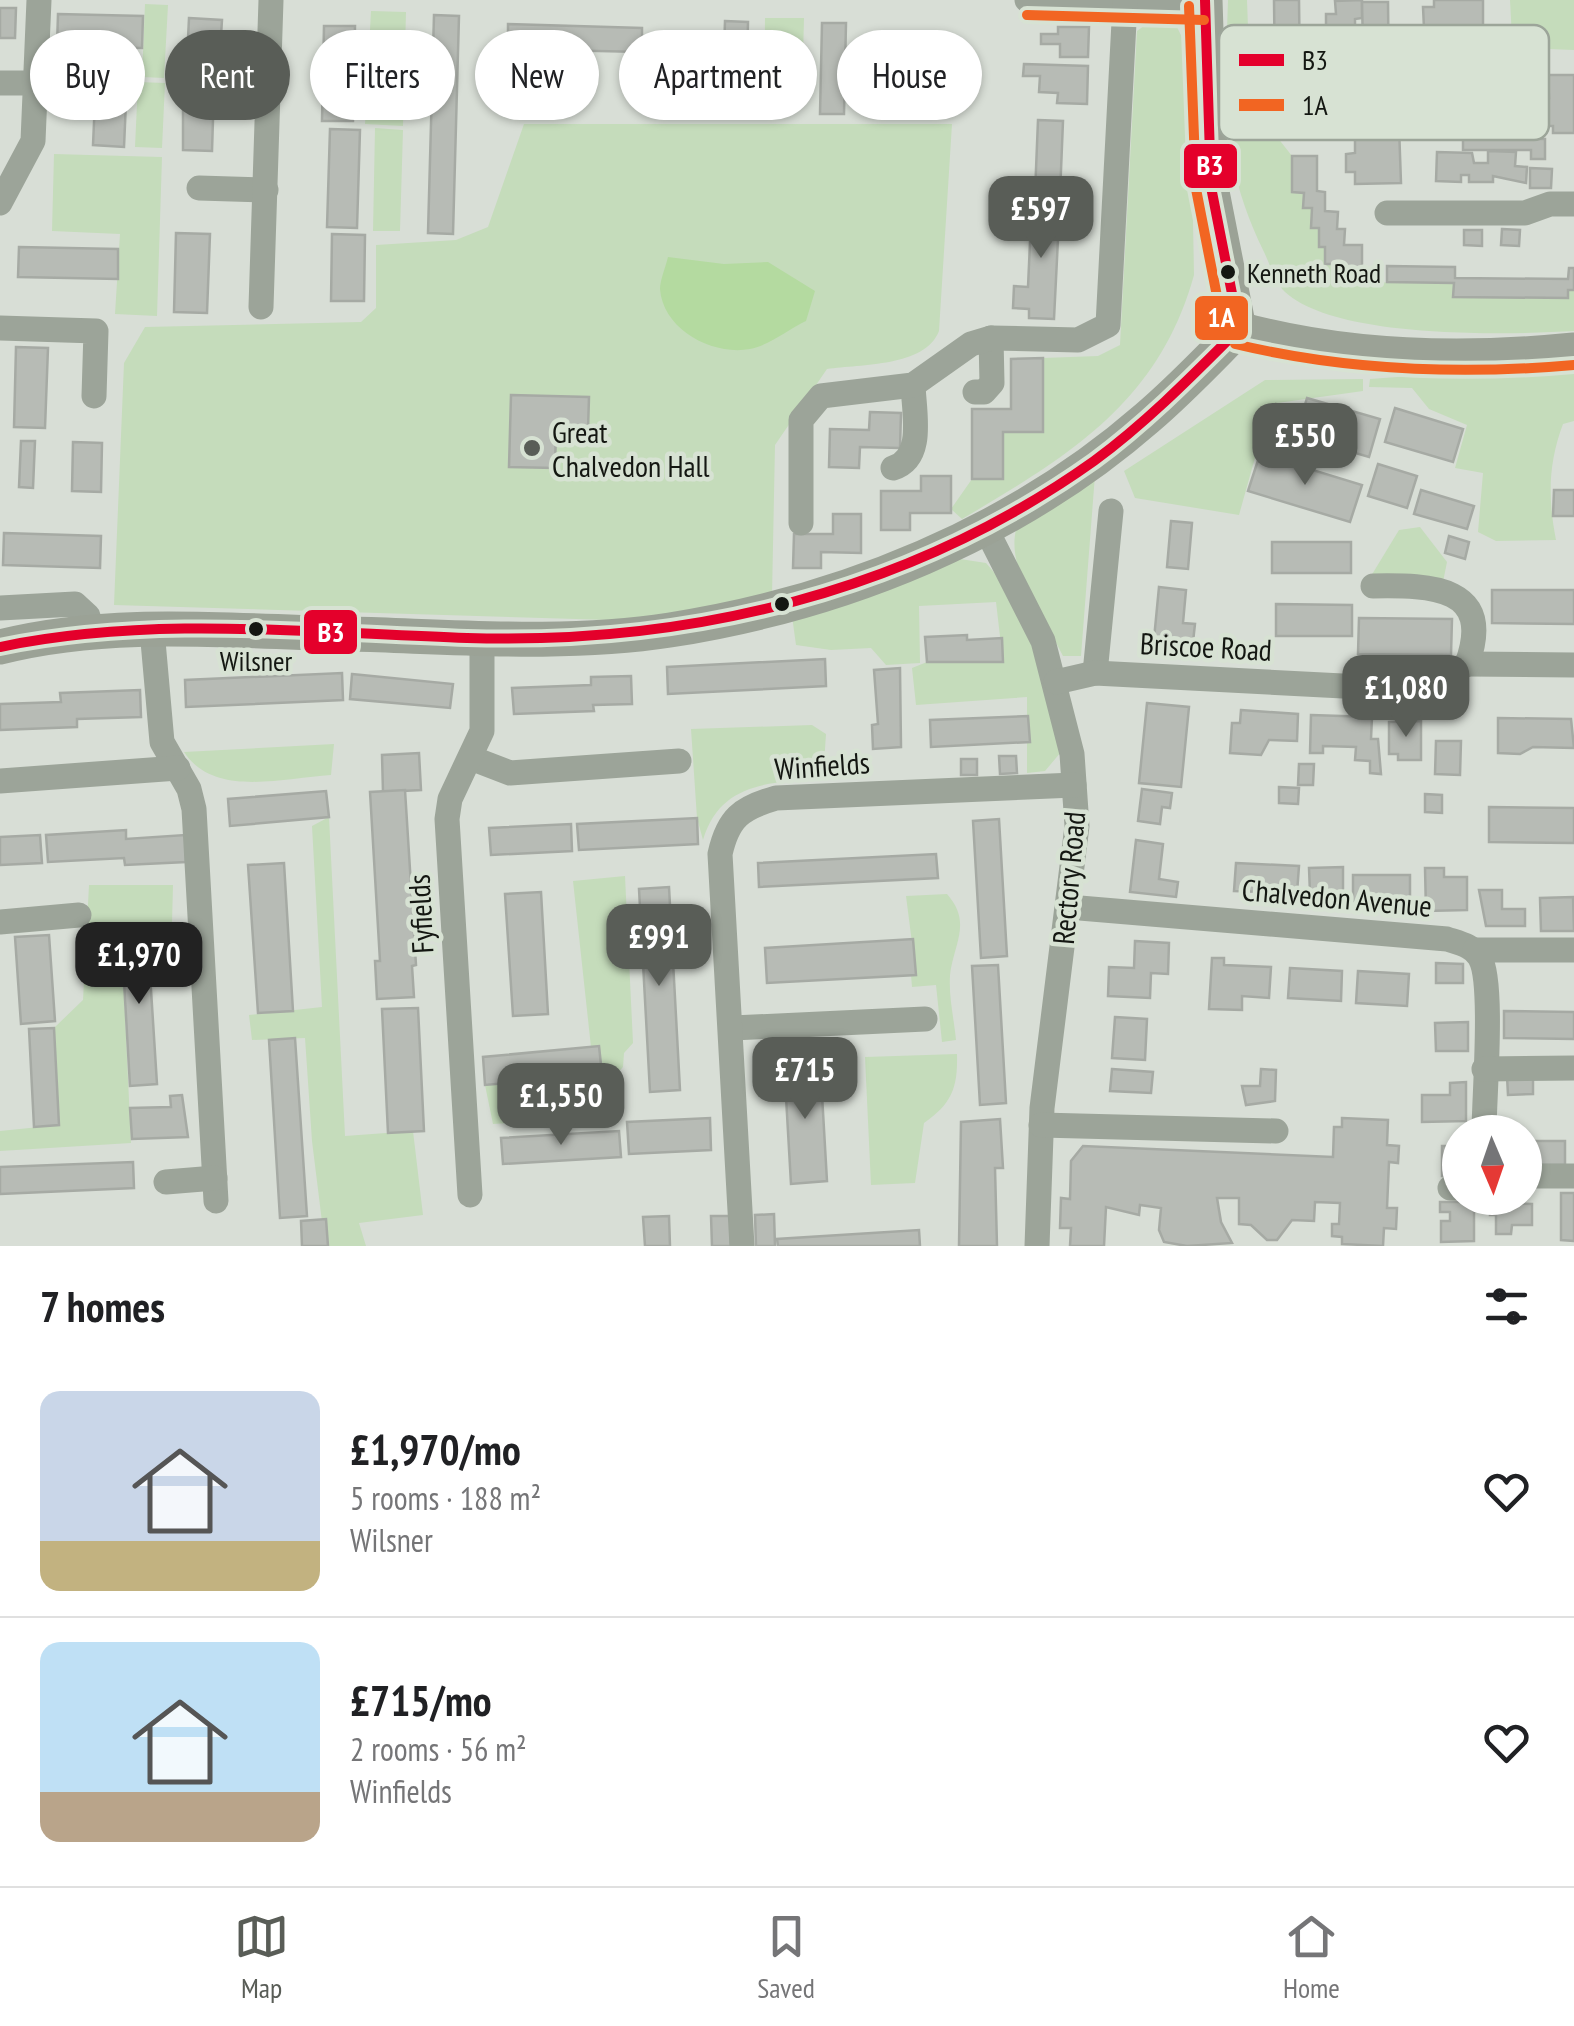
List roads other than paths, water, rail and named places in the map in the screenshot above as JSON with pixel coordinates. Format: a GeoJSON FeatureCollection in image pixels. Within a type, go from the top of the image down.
{"type":"FeatureCollection","features":[{"type":"Feature","properties":{"kind":"street"},"geometry":{"type":"LineString","coordinates":[[39,0],[39,30]]}},
{"type":"Feature","properties":{"kind":"street"},"geometry":{"type":"LineString","coordinates":[[261,307],[271,0]]}},
{"type":"Feature","properties":{"kind":"street"},"geometry":{"type":"LineString","coordinates":[[1027,0],[1204,2],[1210,188],[1239,329]]}},
{"type":"Feature","properties":{"kind":"street"},"geometry":{"type":"LineString","coordinates":[[801,523],[801,420],[806,410],[831,392],[913,385],[971,344],[991,338],[1078,340],[1097,334],[1108,325],[1112,312],[1125,3]]}},
{"type":"Feature","properties":{"kind":"street"},"geometry":{"type":"LineString","coordinates":[[0,83],[30,83]]}},
{"type":"Feature","properties":{"kind":"street"},"geometry":{"type":"LineString","coordinates":[[0,202],[32,141],[34,120]]}},
{"type":"Feature","properties":{"kind":"street"},"geometry":{"type":"LineString","coordinates":[[1387,214],[1525,212],[1562,204],[1574,180]]}},
{"type":"Feature","properties":{"kind":"street"},"geometry":{"type":"LineString","coordinates":[[199,188],[266,190]]}},
{"type":"Feature","properties":{"kind":"street"},"geometry":{"type":"LineString","coordinates":[[0,328],[96,331],[94,396]]}},
{"type":"Feature","properties":{"kind":"street"},"geometry":{"type":"LineString","coordinates":[[1239,329],[1281,340],[1385,354],[1492,356],[1574,350]]}},
{"type":"Feature","properties":{"kind":"street"},"geometry":{"type":"LineString","coordinates":[[0,647],[152,630],[580,638],[668,630],[757,613],[869,580],[1034,500],[1146,420],[1239,329]]}},
{"type":"Feature","properties":{"kind":"street"},"geometry":{"type":"LineString","coordinates":[[975,392],[984,392],[992,383],[991,338]]}},
{"type":"Feature","properties":{"kind":"street"},"geometry":{"type":"LineString","coordinates":[[893,468],[906,464],[914,452],[913,385]]}},
{"type":"Feature","properties":{"kind":"street"},"geometry":{"type":"LineString","coordinates":[[1094,673],[1111,511]]}},
{"type":"Feature","properties":{"kind":"street","name":"Rectory Road"},"geometry":{"type":"LineString","coordinates":[[985,527],[1036,626],[1056,682],[1072,754],[1077,826],[1041,1124],[1037,1246]]}},
{"type":"Feature","properties":{"kind":"street"},"geometry":{"type":"LineString","coordinates":[[1374,586],[1428,585],[1459,598],[1473,616],[1476,640],[1467,664]]}},
{"type":"Feature","properties":{"kind":"street"},"geometry":{"type":"LineString","coordinates":[[0,608],[75,604],[88,616],[91,634]]}},
{"type":"Feature","properties":{"kind":"street"},"geometry":{"type":"LineString","coordinates":[[152,630],[156,712],[162,742],[178,768],[194,809],[215,1190],[166,1182]]}},
{"type":"Feature","properties":{"kind":"street","name":"Fyfields"},"geometry":{"type":"LineString","coordinates":[[470,1194],[447,819],[450,799],[471,758],[486,706],[482,637]]}},
{"type":"Feature","properties":{"kind":"street","name":"Briscoe Road"},"geometry":{"type":"LineString","coordinates":[[1056,682],[1094,673],[1401,689],[1424,688],[1467,664],[1574,665]]}},
{"type":"Feature","properties":{"kind":"street"},"geometry":{"type":"LineString","coordinates":[[471,758],[510,773],[679,761]]}},
{"type":"Feature","properties":{"kind":"street"},"geometry":{"type":"LineString","coordinates":[[0,781],[178,768]]}},
{"type":"Feature","properties":{"kind":"street","name":"Winfields"},"geometry":{"type":"LineString","coordinates":[[742,1246],[720,854],[726,825],[745,807],[776,798],[1074,786]]}},
{"type":"Feature","properties":{"kind":"street","name":"Chalvedon Avenue"},"geometry":{"type":"LineString","coordinates":[[1068,908],[1447,938],[1474,950],[1574,950]]}},
{"type":"Feature","properties":{"kind":"street"},"geometry":{"type":"LineString","coordinates":[[0,922],[80,915]]}},
{"type":"Feature","properties":{"kind":"street"},"geometry":{"type":"LineString","coordinates":[[1474,950],[1486,982],[1484,1115]]}},
{"type":"Feature","properties":{"kind":"street"},"geometry":{"type":"LineString","coordinates":[[732,1028],[924,1020]]}},
{"type":"Feature","properties":{"kind":"street"},"geometry":{"type":"LineString","coordinates":[[1484,1069],[1574,1068]]}},
{"type":"Feature","properties":{"kind":"street"},"geometry":{"type":"LineString","coordinates":[[1041,1124],[1276,1131]]}},
{"type":"Feature","properties":{"kind":"street"},"geometry":{"type":"LineString","coordinates":[[1542,1176],[1574,1176]]}},
{"type":"Feature","properties":{"kind":"place","name":"Kenneth Road"},"geometry":{"type":"Point","coordinates":[1228,272]}},
{"type":"Feature","properties":{"kind":"place","name":"Great Chalvedon Hall"},"geometry":{"type":"Point","coordinates":[532,448]}},
{"type":"Feature","properties":{"kind":"place","name":"Wilsner"},"geometry":{"type":"Point","coordinates":[256,629]}}]}
